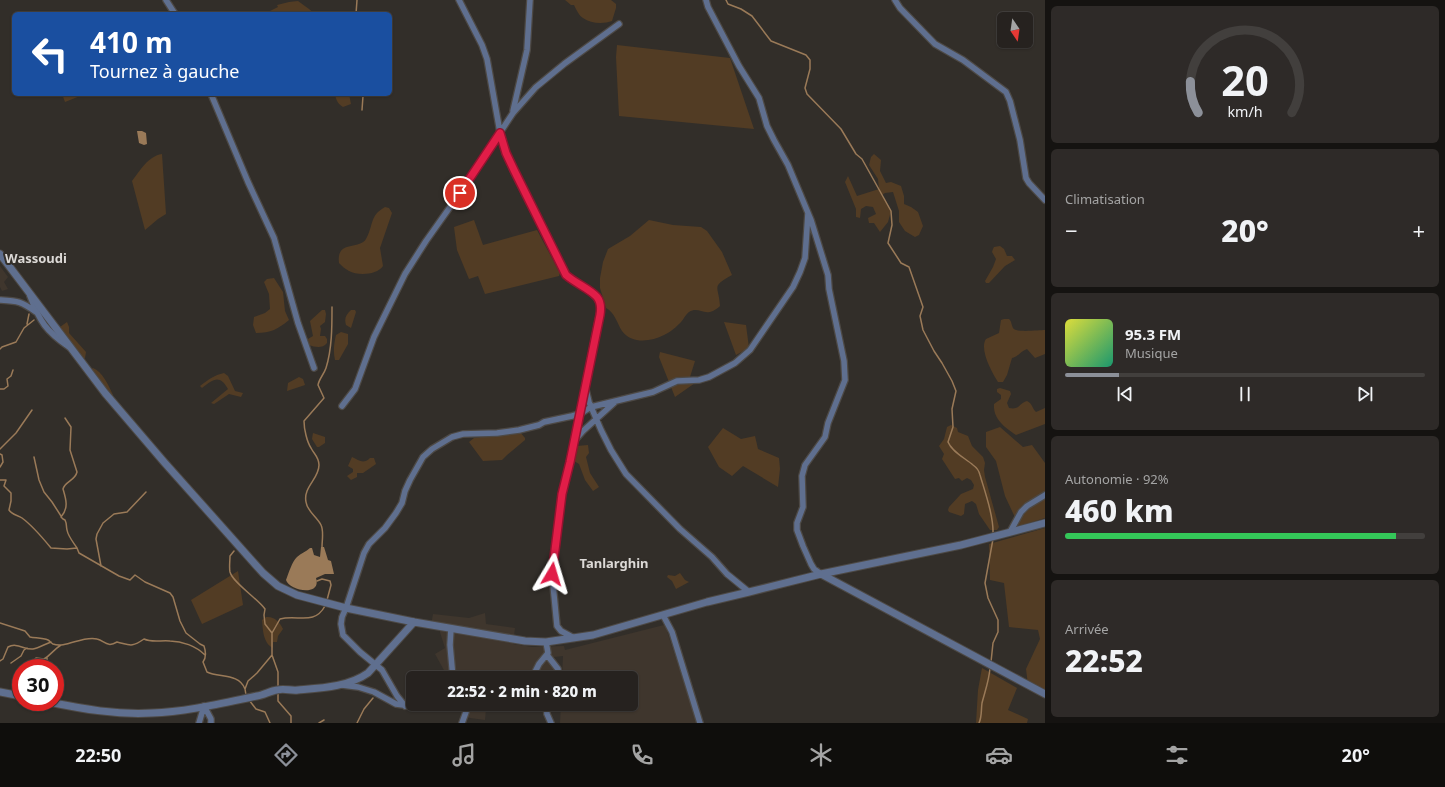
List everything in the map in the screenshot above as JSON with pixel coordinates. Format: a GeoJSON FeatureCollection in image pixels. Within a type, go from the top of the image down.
{"type":"FeatureCollection","features":[{"type":"Feature","properties":{"kind":"street"},"geometry":{"type":"LineString","coordinates":[[166,0],[174,12]]}},
{"type":"Feature","properties":{"kind":"street"},"geometry":{"type":"LineString","coordinates":[[459,0],[482,45],[487,59],[500,133],[506,153],[566,275],[571,280],[597,296],[601,307],[580,414],[562,494],[552,574],[557,626],[561,631],[574,638]]}},
{"type":"Feature","properties":{"kind":"street"},"geometry":{"type":"LineString","coordinates":[[513,113],[527,50],[530,0]]}},
{"type":"Feature","properties":{"kind":"street"},"geometry":{"type":"LineString","coordinates":[[706,0],[708,7],[739,66],[759,98],[767,126],[786,161],[808,213],[827,269],[829,289],[840,337],[846,374],[842,391],[828,423],[825,437],[820,446],[807,461],[802,476],[803,507],[797,519],[797,530],[810,564],[821,574],[1045,694]]}},
{"type":"Feature","properties":{"kind":"street"},"geometry":{"type":"LineString","coordinates":[[895,0],[900,8],[935,44],[963,60],[1006,92],[1010,101],[1020,140],[1026,178],[1045,200]]}},
{"type":"Feature","properties":{"kind":"street"},"geometry":{"type":"LineString","coordinates":[[342,406],[355,389],[374,337],[405,274],[513,113],[536,87],[564,64],[619,24]]}},
{"type":"Feature","properties":{"kind":"street"},"geometry":{"type":"LineString","coordinates":[[212,96],[248,182],[274,238],[298,323],[314,368]]}},
{"type":"Feature","properties":{"kind":"street"},"geometry":{"type":"LineString","coordinates":[[404,706],[382,670],[360,652],[343,635],[341,624],[342,617],[364,553],[369,544],[385,528],[396,513],[402,503],[405,491],[423,457],[432,449],[452,437],[463,434],[497,434],[519,430],[544,422],[580,414],[591,407],[653,392],[677,381],[699,380],[735,363],[750,350],[793,287],[805,258],[808,213]]}},
{"type":"Feature","properties":{"kind":"street"},"geometry":{"type":"LineString","coordinates":[[0,254],[71,349],[119,409],[226,533],[263,573],[278,586],[292,593],[346,608],[414,622],[519,640],[546,642],[593,635],[663,615],[821,574],[961,546],[1045,523]]}},
{"type":"Feature","properties":{"kind":"street"},"geometry":{"type":"LineString","coordinates":[[28,291],[36,312],[47,330],[71,349]]}},
{"type":"Feature","properties":{"kind":"street"},"geometry":{"type":"LineString","coordinates":[[0,300],[24,303],[36,312]]}},
{"type":"Feature","properties":{"kind":"street"},"geometry":{"type":"LineString","coordinates":[[585,388],[596,420],[626,474],[680,529],[712,557],[727,574],[749,592]]}},
{"type":"Feature","properties":{"kind":"street"},"geometry":{"type":"LineString","coordinates":[[574,440],[607,409],[619,400]]}},
{"type":"Feature","properties":{"kind":"street"},"geometry":{"type":"LineString","coordinates":[[1010,532],[1021,512],[1045,494]]}},
{"type":"Feature","properties":{"kind":"street"},"geometry":{"type":"LineString","coordinates":[[663,615],[672,632],[700,723]]}},
{"type":"Feature","properties":{"kind":"street"},"geometry":{"type":"LineString","coordinates":[[64,705],[113,713],[152,713],[204,706],[258,696],[277,690],[296,690],[339,685],[359,679],[368,673],[414,622]]}},
{"type":"Feature","properties":{"kind":"street"},"geometry":{"type":"LineString","coordinates":[[451,628],[450,645],[452,671]]}},
{"type":"Feature","properties":{"kind":"street"},"geometry":{"type":"LineString","coordinates":[[536,671],[548,653],[546,642]]}},
{"type":"Feature","properties":{"kind":"street"},"geometry":{"type":"LineString","coordinates":[[547,655],[558,668],[558,671]]}},
{"type":"Feature","properties":{"kind":"street"},"geometry":{"type":"LineString","coordinates":[[339,685],[358,687],[374,692],[390,702],[404,706]]}},
{"type":"Feature","properties":{"kind":"street"},"geometry":{"type":"LineString","coordinates":[[0,692],[12,694]]}},
{"type":"Feature","properties":{"kind":"street"},"geometry":{"type":"LineString","coordinates":[[199,723],[204,706]]}},
{"type":"Feature","properties":{"kind":"street"},"geometry":{"type":"LineString","coordinates":[[204,706],[211,719],[211,723]]}},
{"type":"Feature","properties":{"kind":"street"},"geometry":{"type":"LineString","coordinates":[[462,723],[466,711]]}},
{"type":"Feature","properties":{"kind":"street"},"geometry":{"type":"LineString","coordinates":[[547,711],[551,723]]}},
{"type":"Feature","properties":{"kind":"shaded area"},"geometry":{"type":"Polygon","coordinates":[[[565,0],[611,0],[616,4],[616,8],[612,21],[605,23],[594,22],[586,20],[582,17],[574,5],[571,5],[565,0]]]}},
{"type":"Feature","properties":{"kind":"shaded area"},"geometry":{"type":"Polygon","coordinates":[[[298,1],[313,12],[270,12],[278,7],[277,5],[298,1]]]}},
{"type":"Feature","properties":{"kind":"shaded area"},"geometry":{"type":"Polygon","coordinates":[[[617,45],[730,58],[754,129],[619,116],[616,57],[617,45]]]}},
{"type":"Feature","properties":{"kind":"shaded area"},"geometry":{"type":"Polygon","coordinates":[[[63,96],[80,96],[65,102],[63,96]]]}},
{"type":"Feature","properties":{"kind":"shaded area"},"geometry":{"type":"Polygon","coordinates":[[[336,96],[349,96],[351,104],[343,107],[336,96]]]}},
{"type":"Feature","properties":{"kind":"shaded area"},"geometry":{"type":"Polygon","coordinates":[[[137,131],[146,133],[147,144],[144,145],[139,143],[137,131]]]}},
{"type":"Feature","properties":{"kind":"shaded area"},"geometry":{"type":"Polygon","coordinates":[[[162,154],[166,214],[145,230],[132,181],[148,161],[157,155],[162,154]]]}},
{"type":"Feature","properties":{"kind":"shaded area"},"geometry":{"type":"Polygon","coordinates":[[[874,154],[881,160],[880,171],[886,183],[891,182],[901,186],[904,196],[904,204],[918,212],[923,226],[919,235],[915,237],[905,231],[899,222],[899,211],[893,192],[882,195],[891,211],[888,222],[880,232],[874,223],[869,223],[868,218],[876,214],[873,207],[866,206],[861,209],[860,218],[856,217],[856,209],[845,182],[848,176],[857,196],[879,189],[878,179],[869,165],[871,157],[874,154]]]}},
{"type":"Feature","properties":{"kind":"shaded area"},"geometry":{"type":"Polygon","coordinates":[[[385,207],[389,208],[392,213],[380,248],[383,266],[372,273],[353,273],[339,263],[341,251],[344,248],[363,242],[366,239],[374,217],[385,207]]]}},
{"type":"Feature","properties":{"kind":"shaded area"},"geometry":{"type":"Polygon","coordinates":[[[474,220],[483,245],[537,230],[560,273],[559,276],[485,294],[478,276],[469,279],[457,250],[454,227],[474,220]]]}},
{"type":"Feature","properties":{"kind":"shaded area"},"geometry":{"type":"Polygon","coordinates":[[[649,220],[673,225],[701,227],[707,231],[722,252],[732,275],[718,285],[717,288],[720,306],[715,310],[706,312],[693,310],[689,312],[674,329],[668,333],[653,339],[636,340],[626,335],[622,331],[614,315],[606,308],[600,288],[600,278],[603,262],[608,249],[630,236],[649,220]]]}},
{"type":"Feature","properties":{"kind":"shaded area"},"geometry":{"type":"Polygon","coordinates":[[[1000,246],[1004,249],[1007,256],[1012,256],[1015,260],[1005,266],[989,283],[986,283],[985,281],[996,259],[992,252],[993,249],[994,247],[1000,246]]]}},
{"type":"Feature","properties":{"kind":"shaded area"},"geometry":{"type":"Polygon","coordinates":[[[0,266],[8,277],[4,282],[8,289],[2,291],[0,287],[0,266]]]}},
{"type":"Feature","properties":{"kind":"shaded area"},"geometry":{"type":"Polygon","coordinates":[[[274,278],[283,292],[285,311],[289,320],[274,330],[256,333],[253,325],[254,317],[265,313],[270,309],[269,294],[264,282],[267,279],[274,278]]]}},
{"type":"Feature","properties":{"kind":"shaded area"},"geometry":{"type":"Polygon","coordinates":[[[322,310],[325,310],[326,314],[325,322],[320,326],[320,336],[325,336],[327,343],[321,347],[316,347],[309,345],[308,339],[313,336],[310,321],[322,310]]]}},
{"type":"Feature","properties":{"kind":"shaded area"},"geometry":{"type":"Polygon","coordinates":[[[351,310],[355,310],[356,312],[351,328],[346,325],[345,318],[351,310]]]}},
{"type":"Feature","properties":{"kind":"shaded area"},"geometry":{"type":"Polygon","coordinates":[[[1009,319],[1015,330],[1045,330],[1045,354],[1035,358],[1027,349],[1025,350],[1012,358],[1007,375],[1003,382],[998,382],[987,361],[984,343],[986,339],[999,333],[1001,320],[1009,319]]]}},
{"type":"Feature","properties":{"kind":"shaded area"},"geometry":{"type":"Polygon","coordinates":[[[67,322],[69,333],[86,352],[85,358],[81,359],[60,327],[67,322]]]}},
{"type":"Feature","properties":{"kind":"shaded area"},"geometry":{"type":"Polygon","coordinates":[[[724,322],[746,325],[749,348],[736,355],[724,322]]]}},
{"type":"Feature","properties":{"kind":"shaded area"},"geometry":{"type":"Polygon","coordinates":[[[341,332],[348,334],[348,344],[339,360],[335,360],[335,338],[336,335],[341,332]]]}},
{"type":"Feature","properties":{"kind":"shaded area"},"geometry":{"type":"Polygon","coordinates":[[[660,352],[695,361],[690,377],[695,383],[675,397],[659,357],[660,352]]]}},
{"type":"Feature","properties":{"kind":"shaded area"},"geometry":{"type":"Polygon","coordinates":[[[93,368],[105,379],[113,395],[112,397],[90,370],[93,368]]]}},
{"type":"Feature","properties":{"kind":"shaded area"},"geometry":{"type":"Polygon","coordinates":[[[224,373],[228,376],[235,391],[243,393],[241,397],[229,394],[214,404],[211,403],[228,389],[225,384],[219,380],[213,380],[202,388],[200,386],[214,376],[224,373]]]}},
{"type":"Feature","properties":{"kind":"shaded area"},"geometry":{"type":"Polygon","coordinates":[[[299,377],[303,379],[305,385],[287,391],[288,383],[299,377]]]}},
{"type":"Feature","properties":{"kind":"shaded area"},"geometry":{"type":"Polygon","coordinates":[[[1000,388],[1010,391],[1011,394],[1007,403],[1009,408],[1015,408],[1027,401],[1036,412],[1045,408],[1045,424],[1016,435],[1007,429],[997,418],[994,409],[994,404],[1001,399],[1001,395],[997,392],[997,389],[1000,388]]]}},
{"type":"Feature","properties":{"kind":"shaded area"},"geometry":{"type":"Polygon","coordinates":[[[951,425],[957,428],[958,432],[968,436],[972,446],[983,457],[985,463],[985,477],[999,527],[997,530],[990,530],[979,514],[976,504],[972,501],[965,504],[964,514],[961,516],[949,512],[948,510],[961,494],[973,489],[974,485],[971,480],[967,478],[962,481],[959,478],[955,479],[942,459],[944,454],[939,446],[944,439],[947,427],[951,425]]]}},
{"type":"Feature","properties":{"kind":"shaded area"},"geometry":{"type":"Polygon","coordinates":[[[1000,427],[1023,447],[1032,445],[1045,463],[1045,495],[1043,496],[1045,498],[1045,518],[1019,526],[1005,496],[996,461],[986,447],[986,432],[1000,427]]]}},
{"type":"Feature","properties":{"kind":"shaded area"},"geometry":{"type":"Polygon","coordinates":[[[723,428],[741,439],[755,436],[758,449],[779,458],[780,469],[778,487],[743,466],[732,476],[719,467],[708,447],[723,428]]]}},
{"type":"Feature","properties":{"kind":"shaded area"},"geometry":{"type":"Polygon","coordinates":[[[520,432],[525,440],[502,460],[483,461],[469,442],[474,438],[520,432]]]}},
{"type":"Feature","properties":{"kind":"shaded area"},"geometry":{"type":"Polygon","coordinates":[[[313,433],[325,437],[325,443],[317,447],[312,439],[313,433]]]}},
{"type":"Feature","properties":{"kind":"shaded area"},"geometry":{"type":"Polygon","coordinates":[[[588,445],[589,453],[586,457],[590,473],[599,487],[593,491],[585,480],[579,464],[574,461],[577,446],[588,445]]]}},
{"type":"Feature","properties":{"kind":"shaded area"},"geometry":{"type":"Polygon","coordinates":[[[352,457],[363,462],[370,458],[374,458],[376,464],[363,473],[357,473],[357,477],[351,480],[347,476],[353,472],[353,469],[348,466],[352,457]]]}},
{"type":"Feature","properties":{"kind":"shaded area"},"geometry":{"type":"Polygon","coordinates":[[[1045,528],[1045,694],[1028,685],[1026,669],[1040,639],[1038,630],[1009,627],[1004,583],[990,580],[989,544],[1045,528]]]}},
{"type":"Feature","properties":{"kind":"shaded area"},"geometry":{"type":"Polygon","coordinates":[[[321,547],[324,547],[328,560],[331,561],[334,574],[325,574],[316,578],[317,584],[310,590],[298,589],[288,584],[286,580],[295,559],[310,548],[312,548],[314,555],[320,557],[321,547]]]}},
{"type":"Feature","properties":{"kind":"shaded area"},"geometry":{"type":"Polygon","coordinates":[[[238,571],[243,605],[202,624],[191,600],[238,571]]]}},
{"type":"Feature","properties":{"kind":"shaded area"},"geometry":{"type":"Polygon","coordinates":[[[680,573],[685,580],[689,582],[676,589],[672,581],[667,577],[668,575],[675,576],[680,573]]]}},
{"type":"Feature","properties":{"kind":"shaded area"},"geometry":{"type":"Polygon","coordinates":[[[485,613],[486,624],[515,628],[513,644],[532,647],[564,646],[565,650],[664,625],[697,723],[560,723],[561,711],[638,711],[638,671],[562,671],[563,656],[554,657],[556,671],[444,671],[435,654],[445,648],[438,626],[431,625],[433,614],[469,618],[485,613]]]}},
{"type":"Feature","properties":{"kind":"shaded area"},"geometry":{"type":"Polygon","coordinates":[[[266,617],[272,617],[283,629],[278,636],[277,642],[273,642],[273,648],[267,643],[264,636],[262,620],[266,617]]]}},
{"type":"Feature","properties":{"kind":"shaded area"},"geometry":{"type":"Polygon","coordinates":[[[982,668],[1017,688],[1008,710],[1028,719],[1027,723],[976,723],[978,690],[982,668]]]}},
{"type":"Feature","properties":{"kind":"shaded area"},"geometry":{"type":"Polygon","coordinates":[[[465,711],[486,711],[485,720],[463,717],[465,711]]]}},
{"type":"Feature","properties":{"kind":"waterway"},"geometry":{"type":"LineString","coordinates":[[356,12],[357,0]]}},
{"type":"Feature","properties":{"kind":"waterway"},"geometry":{"type":"LineString","coordinates":[[726,0],[728,4],[741,9],[752,16],[771,41],[806,55],[810,60],[810,69],[805,88],[807,94],[841,129],[856,154],[862,159],[891,211],[892,225],[888,243],[901,263],[909,267],[923,307],[920,316],[923,330],[952,381],[956,391],[952,409],[953,427],[948,442],[952,449],[974,466],[979,472],[991,513],[993,535]]}},
{"type":"Feature","properties":{"kind":"waterway"},"geometry":{"type":"LineString","coordinates":[[362,110],[363,96]]}},
{"type":"Feature","properties":{"kind":"waterway"},"geometry":{"type":"LineString","coordinates":[[322,547],[322,527],[308,508],[306,502],[307,492],[317,475],[319,462],[307,439],[304,421],[324,398],[318,385],[326,368],[331,346],[332,307]]}},
{"type":"Feature","properties":{"kind":"waterway"},"geometry":{"type":"LineString","coordinates":[[27,324],[29,314]]}},
{"type":"Feature","properties":{"kind":"waterway"},"geometry":{"type":"LineString","coordinates":[[0,349],[16,342],[24,328],[34,320]]}},
{"type":"Feature","properties":{"kind":"waterway"},"geometry":{"type":"LineString","coordinates":[[0,389],[4,389],[8,386],[7,379],[11,376],[13,370]]}},
{"type":"Feature","properties":{"kind":"waterway"},"geometry":{"type":"LineString","coordinates":[[0,449],[16,433],[32,410]]}},
{"type":"Feature","properties":{"kind":"waterway"},"geometry":{"type":"LineString","coordinates":[[65,418],[71,427],[70,450],[77,472],[76,475],[64,486],[63,489],[66,507],[64,514],[61,517],[65,520],[68,534],[77,548]]}},
{"type":"Feature","properties":{"kind":"waterway"},"geometry":{"type":"LineString","coordinates":[[0,454],[2,455],[3,462],[0,467]]}},
{"type":"Feature","properties":{"kind":"waterway"},"geometry":{"type":"LineString","coordinates":[[34,457],[39,480],[44,492],[61,516]]}},
{"type":"Feature","properties":{"kind":"waterway"},"geometry":{"type":"LineString","coordinates":[[0,480],[6,480],[4,486],[11,493],[9,510],[30,525],[51,548],[77,548],[79,553],[119,576],[130,580],[135,575],[145,582],[170,593],[173,597],[180,621],[186,633],[204,646],[205,659],[203,662],[207,672],[234,678],[238,680],[245,689]]}},
{"type":"Feature","properties":{"kind":"waterway"},"geometry":{"type":"LineString","coordinates":[[101,566],[96,539],[103,523],[114,514],[127,512],[146,492]]}},
{"type":"Feature","properties":{"kind":"waterway"},"geometry":{"type":"LineString","coordinates":[[991,662],[993,643],[998,632],[998,620],[988,598],[985,583],[993,539]]}},
{"type":"Feature","properties":{"kind":"waterway"},"geometry":{"type":"LineString","coordinates":[[234,551],[230,556],[230,572],[240,586],[257,600],[265,609],[265,624],[272,633],[272,655],[248,681],[245,689],[246,695]]}},
{"type":"Feature","properties":{"kind":"waterway"},"geometry":{"type":"LineString","coordinates":[[317,581],[322,579],[330,581],[331,585],[327,600]]}},
{"type":"Feature","properties":{"kind":"waterway"},"geometry":{"type":"LineString","coordinates":[[272,633],[280,619],[310,618],[316,616],[325,606]]}},
{"type":"Feature","properties":{"kind":"waterway"},"geometry":{"type":"LineString","coordinates":[[0,623],[25,631],[30,637],[46,639],[53,644],[58,645],[92,638],[100,640],[106,644],[114,644],[117,642],[128,645],[136,644],[144,639],[150,641],[175,641],[193,647],[205,655]]}},
{"type":"Feature","properties":{"kind":"waterway"},"geometry":{"type":"LineString","coordinates":[[0,661],[3,659],[8,647],[14,645],[33,649],[51,642]]}},
{"type":"Feature","properties":{"kind":"waterway"},"geometry":{"type":"LineString","coordinates":[[44,659],[61,645]]}},
{"type":"Feature","properties":{"kind":"waterway"},"geometry":{"type":"LineString","coordinates":[[11,663],[21,656],[27,648]]}},
{"type":"Feature","properties":{"kind":"waterway"},"geometry":{"type":"LineString","coordinates":[[272,655],[278,672],[278,686]]}},
{"type":"Feature","properties":{"kind":"waterway"},"geometry":{"type":"LineString","coordinates":[[35,659],[44,659]]}},
{"type":"Feature","properties":{"kind":"waterway"},"geometry":{"type":"LineString","coordinates":[[979,723],[990,668]]}},
{"type":"Feature","properties":{"kind":"waterway"},"geometry":{"type":"LineString","coordinates":[[278,692],[278,701],[291,716],[291,723]]}},
{"type":"Feature","properties":{"kind":"waterway"},"geometry":{"type":"LineString","coordinates":[[357,723],[364,709],[373,698]]}},
{"type":"Feature","properties":{"kind":"waterway"},"geometry":{"type":"LineString","coordinates":[[249,700],[256,709],[265,712],[270,723]]}},
{"type":"Feature","properties":{"kind":"waterway"},"geometry":{"type":"LineString","coordinates":[[319,723],[324,720]]}},
{"type":"Feature","properties":{"kind":"district","name":"Wassoudi"},"geometry":{"type":"Point","coordinates":[36,258]}},
{"type":"Feature","properties":{"kind":"district","name":"Tanlarghin"},"geometry":{"type":"Point","coordinates":[614,563]}},
{"type":"Feature","properties":{"kind":"route"},"geometry":{"type":"LineString","coordinates":[[460,193],[500,133],[506,153],[566,275],[571,280],[597,296],[601,307],[570,462],[562,494],[552,574]]}}]}
